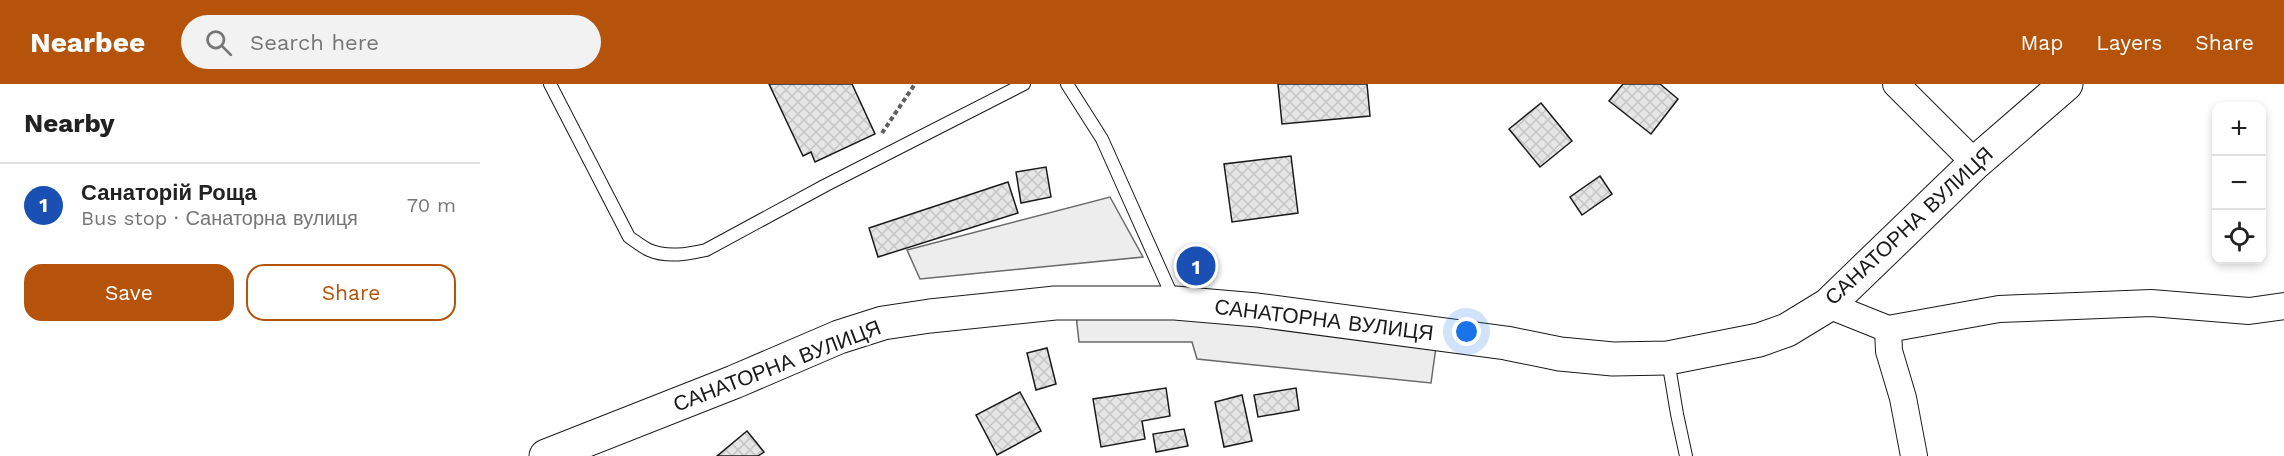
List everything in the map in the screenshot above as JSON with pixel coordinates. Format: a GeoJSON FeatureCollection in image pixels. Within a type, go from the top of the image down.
{"type":"FeatureCollection","features":[{"type":"Feature","properties":{"kind":"street"},"geometry":{"type":"LineString","coordinates":[[1896,84],[1975,163]]}},
{"type":"Feature","properties":{"kind":"street","name":"САНАТОРНА ВУЛИЦЯ"},"geometry":{"type":"LineString","coordinates":[[546,456],[734,382],[829,341],[883,323],[1055,303],[1175,303],[1370,324],[1506,343],[1560,354],[1613,359],[1668,358],[1759,340],[1787,330],[1828,305],[1975,163],[2066,84]]}},
{"type":"Feature","properties":{"kind":"street"},"geometry":{"type":"LineString","coordinates":[[1828,305],[1888,329],[1999,309],[2151,303],[2249,311],[2284,306]]}},
{"type":"Feature","properties":{"kind":"street"},"geometry":{"type":"LineString","coordinates":[[1888,329],[1889,351],[1903,398],[1914,456]]}},
{"type":"Feature","properties":{"kind":"lane"},"geometry":{"type":"LineString","coordinates":[[550,84],[629,237],[649,250],[687,255],[706,250],[862,166],[1024,84]]}},
{"type":"Feature","properties":{"kind":"lane"},"geometry":{"type":"LineString","coordinates":[[1067,84],[1102,139],[1175,303]]}},
{"type":"Feature","properties":{"kind":"lane"},"geometry":{"type":"LineString","coordinates":[[1668,358],[1686,456]]}},
{"type":"Feature","properties":{"kind":"path"},"geometry":{"type":"LineString","coordinates":[[862,166],[915,84]]}},
{"type":"Feature","properties":{"kind":"shaded area"},"geometry":{"type":"Polygon","coordinates":[[[1110,197],[1143,257],[920,279],[907,250],[1110,197]]]}},
{"type":"Feature","properties":{"kind":"shaded area"},"geometry":{"type":"Polygon","coordinates":[[[1076,315],[1175,317],[1436,347],[1431,383],[1197,359],[1192,342],[1079,342],[1076,315]]]}},
{"type":"Feature","properties":{"kind":"building"},"geometry":{"type":"Polygon","coordinates":[[[769,84],[852,84],[875,134],[815,162],[811,152],[803,156],[769,84]]]}},
{"type":"Feature","properties":{"kind":"building"},"geometry":{"type":"Polygon","coordinates":[[[1278,84],[1367,84],[1370,116],[1282,124],[1278,84]]]}},
{"type":"Feature","properties":{"kind":"building"},"geometry":{"type":"Polygon","coordinates":[[[1623,84],[1660,84],[1678,99],[1651,134],[1609,101],[1623,84]]]}},
{"type":"Feature","properties":{"kind":"building"},"geometry":{"type":"Polygon","coordinates":[[[1541,103],[1572,141],[1540,167],[1509,129],[1541,103]]]}},
{"type":"Feature","properties":{"kind":"building"},"geometry":{"type":"Polygon","coordinates":[[[1291,156],[1298,213],[1232,222],[1224,164],[1291,156]]]}},
{"type":"Feature","properties":{"kind":"building"},"geometry":{"type":"Polygon","coordinates":[[[1046,167],[1051,197],[1021,203],[1016,172],[1046,167]]]}},
{"type":"Feature","properties":{"kind":"building"},"geometry":{"type":"Polygon","coordinates":[[[1600,176],[1612,194],[1582,215],[1570,197],[1600,176]]]}},
{"type":"Feature","properties":{"kind":"building"},"geometry":{"type":"Polygon","coordinates":[[[1008,182],[1018,213],[878,257],[869,228],[1008,182]]]}},
{"type":"Feature","properties":{"kind":"building"},"geometry":{"type":"Polygon","coordinates":[[[1047,348],[1056,384],[1036,390],[1027,353],[1047,348]]]}},
{"type":"Feature","properties":{"kind":"building"},"geometry":{"type":"Polygon","coordinates":[[[1166,388],[1170,416],[1142,421],[1145,439],[1101,447],[1093,399],[1166,388]]]}},
{"type":"Feature","properties":{"kind":"building"},"geometry":{"type":"Polygon","coordinates":[[[1296,388],[1299,410],[1258,417],[1254,395],[1296,388]]]}},
{"type":"Feature","properties":{"kind":"building"},"geometry":{"type":"Polygon","coordinates":[[[1020,392],[1041,431],[997,455],[976,415],[1020,392]]]}},
{"type":"Feature","properties":{"kind":"building"},"geometry":{"type":"Polygon","coordinates":[[[1242,395],[1252,441],[1224,447],[1215,402],[1242,395]]]}},
{"type":"Feature","properties":{"kind":"building"},"geometry":{"type":"Polygon","coordinates":[[[1184,429],[1188,446],[1156,452],[1153,434],[1184,429]]]}},
{"type":"Feature","properties":{"kind":"building"},"geometry":{"type":"Polygon","coordinates":[[[747,431],[764,452],[758,456],[717,456],[747,431]]]}},
{"type":"Feature","properties":{"kind":"place","name":"Санаторій Роща"},"geometry":{"type":"Point","coordinates":[1196,266]}}]}
